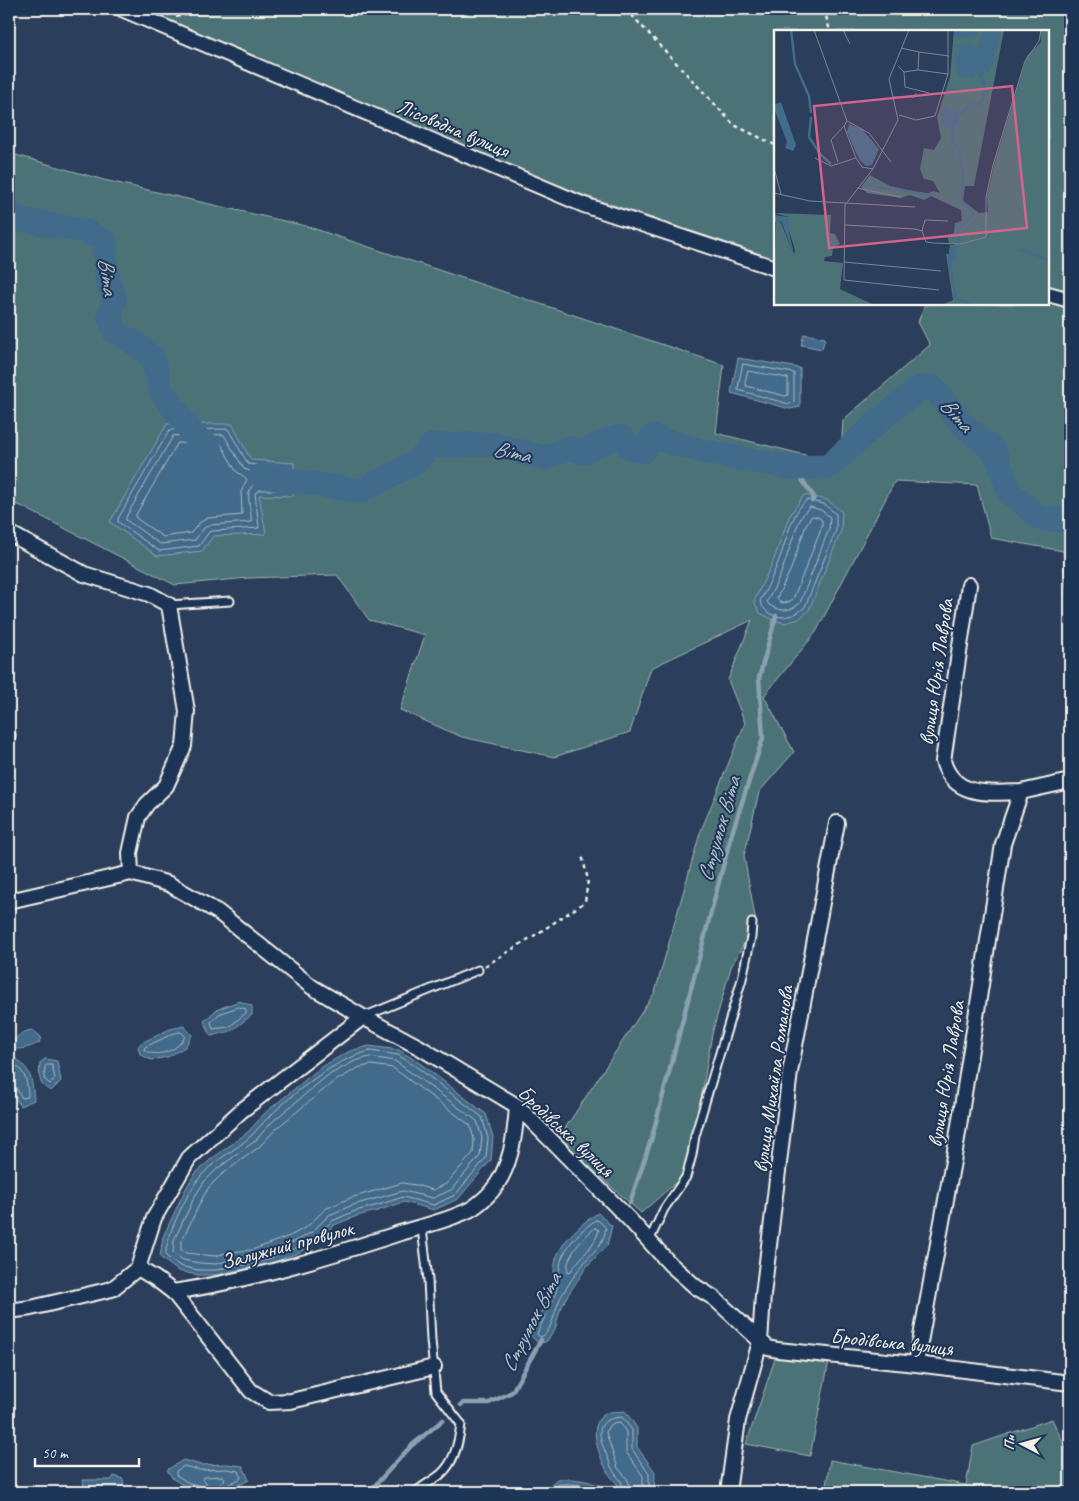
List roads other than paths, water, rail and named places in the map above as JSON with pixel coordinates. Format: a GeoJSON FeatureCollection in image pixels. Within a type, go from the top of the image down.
{"type":"FeatureCollection","features":[{"type":"Feature","properties":{"kind":"street","name":"Лісоводна вулиця"},"geometry":{"type":"LineString","coordinates":[[122,9],[584,205],[774,268]]}},
{"type":"Feature","properties":{"kind":"street"},"geometry":{"type":"LineString","coordinates":[[1049,294],[1070,300]]}},
{"type":"Feature","properties":{"kind":"street"},"geometry":{"type":"LineString","coordinates":[[9,533],[84,574],[149,594],[169,605],[187,711],[184,746],[166,786],[147,804],[138,816],[130,853],[131,873]]}},
{"type":"Feature","properties":{"kind":"street","name":"вулиця Юрія Лаврова"},"geometry":{"type":"LineString","coordinates":[[969,585],[943,761],[946,772],[959,786],[969,790],[995,793],[1021,792],[1070,781]]}},
{"type":"Feature","properties":{"kind":"street","name":"вулиця Юрія Лаврова"},"geometry":{"type":"LineString","coordinates":[[916,1364],[956,1145],[1003,844],[1021,792]]}},
{"type":"Feature","properties":{"kind":"street","name":"вулиця Михайла Романова"},"geometry":{"type":"LineString","coordinates":[[728,1492],[738,1420],[760,1342],[790,1072],[836,823]]}},
{"type":"Feature","properties":{"kind":"street","name":"Бродівська вулиця"},"geometry":{"type":"LineString","coordinates":[[9,901],[131,873],[169,884],[218,912],[312,987],[362,1018],[419,1047],[517,1106],[629,1219],[670,1264],[696,1287],[714,1298],[768,1348],[916,1364],[1070,1384]]}},
{"type":"Feature","properties":{"kind":"street"},"geometry":{"type":"LineString","coordinates":[[9,1311],[31,1308],[112,1289],[138,1268],[154,1218],[189,1158],[241,1111],[362,1018]]}},
{"type":"Feature","properties":{"kind":"street","name":"Залужний провулок"},"geometry":{"type":"LineString","coordinates":[[173,1292],[214,1285],[348,1250],[403,1232],[422,1228],[468,1211],[491,1192],[507,1165],[515,1133],[517,1106]]}},
{"type":"Feature","properties":{"kind":"street"},"geometry":{"type":"LineString","coordinates":[[138,1268],[156,1278],[173,1292],[250,1391],[269,1402],[291,1401],[434,1368]]}},
{"type":"Feature","properties":{"kind":"lane"},"geometry":{"type":"LineString","coordinates":[[169,605],[230,601]]}},
{"type":"Feature","properties":{"kind":"lane"},"geometry":{"type":"LineString","coordinates":[[9,734],[11,735],[9,746]]}},
{"type":"Feature","properties":{"kind":"lane"},"geometry":{"type":"LineString","coordinates":[[648,1242],[664,1209],[686,1176],[695,1136],[742,979],[752,923]]}},
{"type":"Feature","properties":{"kind":"lane"},"geometry":{"type":"LineString","coordinates":[[362,1018],[478,970]]}},
{"type":"Feature","properties":{"kind":"lane"},"geometry":{"type":"LineString","coordinates":[[416,1492],[442,1474],[452,1459],[459,1442],[461,1424],[436,1392],[428,1280],[422,1228]]}},
{"type":"Feature","properties":{"kind":"water"},"geometry":{"type":"Polygon","coordinates":[[[804,334],[825,338],[822,349],[801,345],[804,334]]]}},
{"type":"Feature","properties":{"kind":"water"},"geometry":{"type":"Polygon","coordinates":[[[738,358],[800,368],[800,407],[790,409],[731,393],[738,358]]]}},
{"type":"Feature","properties":{"kind":"water"},"geometry":{"type":"Polygon","coordinates":[[[167,424],[232,424],[251,460],[294,463],[293,496],[259,495],[266,534],[213,536],[202,551],[157,556],[110,522],[167,424]]]}},
{"type":"Feature","properties":{"kind":"water"},"geometry":{"type":"Polygon","coordinates":[[[804,495],[827,500],[842,512],[841,531],[809,610],[799,619],[785,623],[760,613],[754,601],[773,562],[789,517],[804,495]]]}},
{"type":"Feature","properties":{"kind":"water"},"geometry":{"type":"Polygon","coordinates":[[[239,1001],[252,1006],[252,1015],[231,1031],[211,1036],[204,1021],[216,1010],[239,1001]]]}},
{"type":"Feature","properties":{"kind":"water"},"geometry":{"type":"Polygon","coordinates":[[[184,1026],[192,1035],[185,1047],[168,1057],[151,1060],[140,1054],[138,1047],[141,1043],[170,1029],[184,1026]]]}},
{"type":"Feature","properties":{"kind":"water"},"geometry":{"type":"Polygon","coordinates":[[[33,1030],[41,1037],[39,1043],[20,1049],[9,1047],[19,1035],[33,1030]]]}},
{"type":"Feature","properties":{"kind":"water"},"geometry":{"type":"Polygon","coordinates":[[[369,1046],[399,1050],[421,1064],[486,1114],[493,1137],[491,1160],[458,1199],[434,1210],[404,1202],[357,1216],[334,1225],[319,1241],[300,1252],[257,1269],[232,1271],[218,1275],[198,1275],[178,1271],[160,1257],[163,1237],[194,1175],[209,1161],[248,1132],[265,1113],[321,1067],[350,1051],[369,1046]]]}},
{"type":"Feature","properties":{"kind":"water"},"geometry":{"type":"Polygon","coordinates":[[[16,1059],[28,1072],[32,1082],[34,1100],[20,1106],[9,1085],[9,1062],[16,1059]]]}},
{"type":"Feature","properties":{"kind":"water"},"geometry":{"type":"Polygon","coordinates":[[[45,1059],[57,1061],[61,1081],[51,1091],[40,1080],[40,1063],[45,1059]]]}},
{"type":"Feature","properties":{"kind":"water"},"geometry":{"type":"Polygon","coordinates":[[[598,1213],[612,1226],[607,1246],[587,1266],[566,1298],[559,1313],[555,1330],[547,1341],[539,1344],[531,1336],[551,1293],[555,1263],[559,1252],[573,1233],[598,1213]]]}},
{"type":"Feature","properties":{"kind":"water"},"geometry":{"type":"Polygon","coordinates":[[[625,1411],[637,1428],[637,1447],[655,1472],[654,1492],[585,1492],[576,1490],[573,1492],[552,1492],[549,1486],[557,1479],[584,1481],[609,1489],[618,1485],[608,1473],[601,1458],[595,1431],[597,1423],[602,1416],[610,1412],[625,1411]]]}},
{"type":"Feature","properties":{"kind":"water"},"geometry":{"type":"Polygon","coordinates":[[[183,1460],[201,1465],[227,1464],[243,1466],[249,1480],[225,1492],[188,1488],[173,1479],[167,1470],[183,1460]]]}},
{"type":"Feature","properties":{"kind":"water"},"geometry":{"type":"Polygon","coordinates":[[[114,1476],[123,1479],[124,1489],[122,1492],[85,1492],[83,1480],[111,1480],[114,1476]]]}},
{"type":"Feature","properties":{"kind":"waterway","name":"Віта"},"geometry":{"type":"LineString","coordinates":[[9,212],[17,219],[85,231],[104,241],[107,280],[115,298],[109,316],[115,332],[136,344],[153,358],[161,391],[196,438],[209,446]]}},
{"type":"Feature","properties":{"kind":"waterway","name":"Віта"},"geometry":{"type":"LineString","coordinates":[[261,476],[361,491],[415,463],[431,446],[492,444],[544,458],[568,448],[583,452],[609,440],[621,437],[629,447],[643,451],[652,437],[705,452],[794,468],[828,467],[919,388],[933,387],[960,422],[995,452],[1010,493],[1042,519],[1070,520]]}},
{"type":"Feature","properties":{"kind":"waterway","name":"Струмок Віта"},"geometry":{"type":"LineString","coordinates":[[794,468],[814,497],[812,501]]}},
{"type":"Feature","properties":{"kind":"waterway","name":"Струмок Віта"},"geometry":{"type":"LineString","coordinates":[[630,1203],[652,1137],[731,836],[763,738],[759,678],[776,616]]}},
{"type":"Feature","properties":{"kind":"waterway","name":"Струмок Віта"},"geometry":{"type":"LineString","coordinates":[[461,1405],[463,1403],[489,1403],[512,1392],[541,1340]]}},
{"type":"Feature","properties":{"kind":"waterway","name":"Струмок Віта"},"geometry":{"type":"LineString","coordinates":[[369,1492],[411,1446],[443,1420]]}}]}
